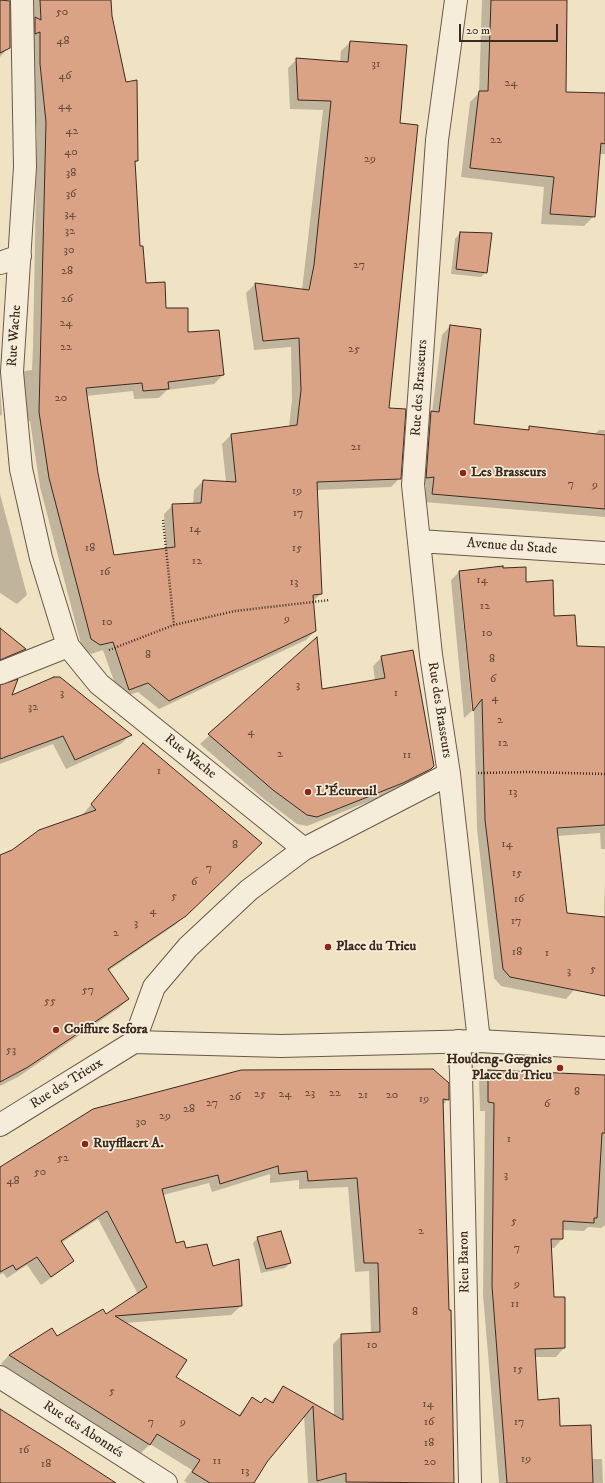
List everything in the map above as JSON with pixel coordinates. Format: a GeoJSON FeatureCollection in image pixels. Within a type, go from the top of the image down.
{"type":"FeatureCollection","features":[{"type":"Feature","properties":{"kind":"street","name":"Rue Wache"},"geometry":{"type":"LineString","coordinates":[[22,0],[25,167],[10,259],[12,372],[21,469],[41,558],[74,654],[99,684],[304,849]]}},
{"type":"Feature","properties":{"kind":"street","name":"Rue des Brasseurs"},"geometry":{"type":"LineString","coordinates":[[449,774],[431,655],[413,484],[437,140],[456,0]]}},
{"type":"Feature","properties":{"kind":"street","name":"Avenue du Stade"},"geometry":{"type":"LineString","coordinates":[[419,541],[605,553]]}},
{"type":"Feature","properties":{"kind":"street"},"geometry":{"type":"LineString","coordinates":[[0,673],[74,654]]}},
{"type":"Feature","properties":{"kind":"street"},"geometry":{"type":"LineString","coordinates":[[469,1041],[449,774],[304,849],[249,890],[188,947],[154,987],[134,1042],[281,1046],[469,1041],[605,1048]]}},
{"type":"Feature","properties":{"kind":"street","name":"Rieu Baron"},"geometry":{"type":"LineString","coordinates":[[469,1041],[461,1072],[470,1483]]}},
{"type":"Feature","properties":{"kind":"street","name":"Rue des Trieux"},"geometry":{"type":"LineString","coordinates":[[0,1125],[134,1042]]}},
{"type":"Feature","properties":{"kind":"street","name":"Rue des Abonnés"},"geometry":{"type":"LineString","coordinates":[[0,1377],[166,1483]]}},
{"type":"Feature","properties":{"kind":"path"},"geometry":{"type":"LineString","coordinates":[[163,520],[174,625]]}},
{"type":"Feature","properties":{"kind":"path"},"geometry":{"type":"LineString","coordinates":[[74,654],[174,625],[235,611],[330,600]]}},
{"type":"Feature","properties":{"kind":"path"},"geometry":{"type":"LineString","coordinates":[[449,774],[529,772],[605,774]]}},
{"type":"Feature","properties":{"kind":"building"},"geometry":{"type":"Polygon","coordinates":[[[0,0],[10,1],[10,48],[0,53],[0,0]]]}},
{"type":"Feature","properties":{"kind":"building"},"geometry":{"type":"Polygon","coordinates":[[[40,0],[111,0],[112,16],[126,82],[137,80],[138,161],[135,161],[140,246],[143,246],[146,283],[165,282],[166,308],[188,308],[188,332],[219,330],[224,375],[168,382],[169,389],[143,391],[142,383],[86,388],[98,473],[114,555],[175,547],[172,504],[201,503],[203,480],[236,482],[231,434],[297,425],[301,390],[299,338],[263,341],[255,283],[309,290],[314,265],[331,101],[298,100],[296,58],[348,62],[350,41],[407,45],[400,123],[418,125],[389,408],[406,409],[401,479],[317,482],[322,594],[313,595],[316,631],[169,701],[148,683],[129,690],[113,642],[100,645],[91,639],[49,478],[39,412],[46,122],[40,64],[40,32],[35,34],[35,17],[41,20],[40,0]]]}},
{"type":"Feature","properties":{"kind":"building"},"geometry":{"type":"Polygon","coordinates":[[[491,0],[567,0],[566,92],[605,93],[605,144],[601,143],[595,217],[550,214],[554,177],[470,168],[479,91],[488,91],[491,0]]]}},
{"type":"Feature","properties":{"kind":"building"},"geometry":{"type":"Polygon","coordinates":[[[460,232],[492,233],[487,273],[456,269],[460,232]]]}},
{"type":"Feature","properties":{"kind":"building"},"geometry":{"type":"Polygon","coordinates":[[[450,325],[481,329],[474,424],[529,430],[529,426],[605,435],[605,509],[432,494],[434,477],[426,478],[431,411],[439,412],[450,325]]]}},
{"type":"Feature","properties":{"kind":"building"},"geometry":{"type":"Polygon","coordinates":[[[503,566],[503,568],[526,567],[526,582],[553,580],[554,616],[575,615],[577,646],[605,647],[605,825],[557,828],[567,913],[605,917],[605,996],[510,977],[503,969],[485,820],[482,699],[473,711],[459,571],[503,566]]]}},
{"type":"Feature","properties":{"kind":"building"},"geometry":{"type":"Polygon","coordinates":[[[0,628],[26,649],[0,660],[0,628]]]}},
{"type":"Feature","properties":{"kind":"building"},"geometry":{"type":"Polygon","coordinates":[[[317,637],[322,689],[385,678],[381,656],[413,650],[434,766],[403,783],[317,817],[307,815],[273,790],[208,734],[317,637]]]}},
{"type":"Feature","properties":{"kind":"building"},"geometry":{"type":"Polygon","coordinates":[[[54,677],[60,677],[132,735],[75,760],[63,736],[0,759],[0,685],[18,679],[12,695],[54,677]]]}},
{"type":"Feature","properties":{"kind":"building"},"geometry":{"type":"Polygon","coordinates":[[[143,743],[262,843],[186,916],[108,969],[129,999],[28,1067],[0,1082],[0,855],[12,850],[39,830],[96,810],[91,804],[143,743]]]}},
{"type":"Feature","properties":{"kind":"building"},"geometry":{"type":"Polygon","coordinates":[[[433,1069],[449,1083],[449,1100],[443,1099],[449,1310],[451,1310],[454,1483],[346,1482],[346,1473],[317,1481],[313,1406],[267,1462],[254,1483],[210,1483],[192,1472],[200,1460],[157,1434],[150,1445],[9,1355],[52,1328],[57,1336],[103,1309],[106,1314],[147,1287],[107,1211],[61,1241],[74,1261],[51,1277],[37,1257],[16,1270],[13,1265],[0,1272],[0,1167],[93,1109],[241,1070],[433,1069]],[[278,1166],[220,1184],[218,1175],[162,1189],[176,1243],[184,1241],[186,1248],[207,1244],[213,1266],[239,1259],[242,1306],[115,1316],[187,1360],[176,1377],[240,1416],[252,1397],[261,1403],[265,1398],[273,1403],[283,1386],[343,1420],[341,1334],[380,1332],[378,1263],[364,1263],[357,1178],[308,1181],[307,1171],[279,1174],[278,1166]]]}},
{"type":"Feature","properties":{"kind":"building"},"geometry":{"type":"Polygon","coordinates":[[[488,1070],[605,1075],[605,1133],[602,1133],[597,1218],[594,1218],[594,1223],[563,1221],[563,1239],[551,1239],[554,1297],[565,1297],[565,1348],[535,1349],[538,1400],[559,1398],[560,1426],[591,1425],[593,1483],[507,1483],[492,1286],[494,1103],[488,1102],[488,1070]]]}},
{"type":"Feature","properties":{"kind":"building"},"geometry":{"type":"Polygon","coordinates":[[[281,1231],[291,1263],[266,1269],[257,1237],[281,1231]]]}},
{"type":"Feature","properties":{"kind":"building"},"geometry":{"type":"Polygon","coordinates":[[[0,1409],[59,1446],[116,1483],[0,1483],[0,1409]]]}},
{"type":"Feature","properties":{"kind":"place","name":"Les Brasseurs"},"geometry":{"type":"Point","coordinates":[463,473]}},
{"type":"Feature","properties":{"kind":"place","name":"L'Écureuil"},"geometry":{"type":"Point","coordinates":[308,792]}},
{"type":"Feature","properties":{"kind":"place","name":"Place du Trieu"},"geometry":{"type":"Point","coordinates":[328,947]}},
{"type":"Feature","properties":{"kind":"place","name":"Coiffure Sefora"},"geometry":{"type":"Point","coordinates":[56,1030]}},
{"type":"Feature","properties":{"kind":"place","name":"Houdeng-Gœgnies Place du Trieu"},"geometry":{"type":"Point","coordinates":[560,1068]}},
{"type":"Feature","properties":{"kind":"place","name":"Ruyfflaert A."},"geometry":{"type":"Point","coordinates":[85,1144]}}]}
